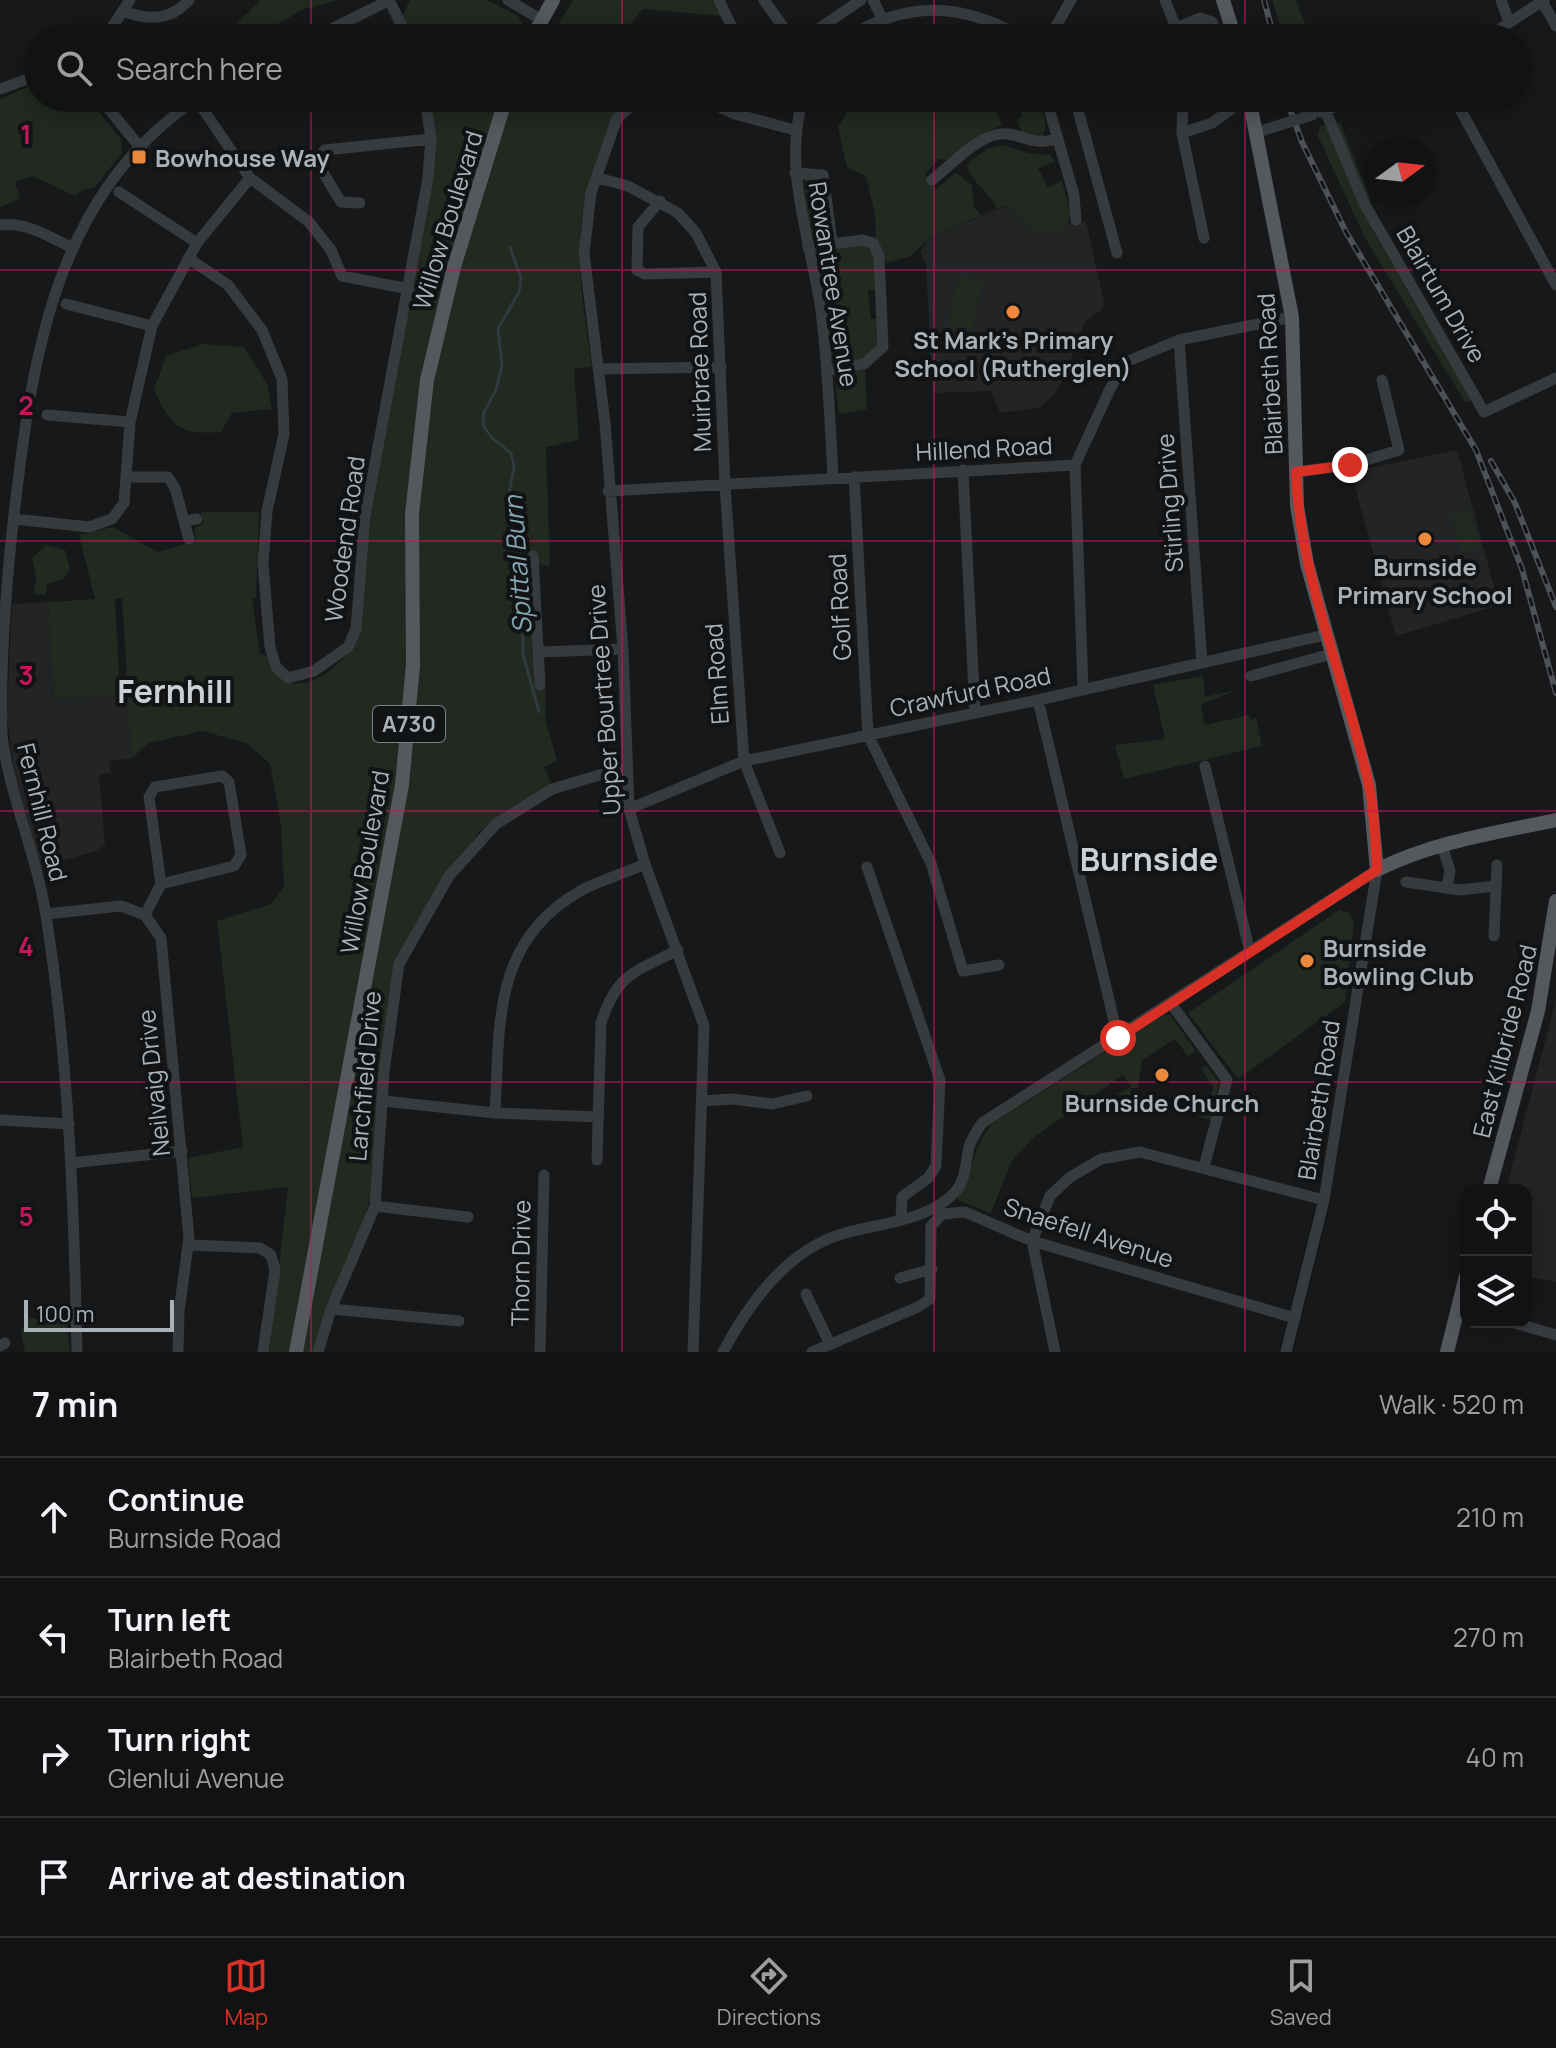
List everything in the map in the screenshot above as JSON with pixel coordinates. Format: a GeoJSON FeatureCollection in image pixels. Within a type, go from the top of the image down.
{"type":"FeatureCollection","features":[{"type":"Feature","properties":{"kind":"main road"},"geometry":{"type":"LineString","coordinates":[[538,24],[553,0]]}},
{"type":"Feature","properties":{"kind":"main road"},"geometry":{"type":"LineString","coordinates":[[1223,0],[1231,24]]}},
{"type":"Feature","properties":{"kind":"main road","name":"Willow Boulevard"},"geometry":{"type":"LineString","coordinates":[[296,1352],[402,785],[413,665],[412,514],[427,380],[447,290],[502,112]]}},
{"type":"Feature","properties":{"kind":"main road","name":"Blairbeth Road"},"geometry":{"type":"LineString","coordinates":[[1253,112],[1292,317],[1297,506],[1307,564],[1325,635],[1369,785],[1377,870]]}},
{"type":"Feature","properties":{"kind":"main road"},"geometry":{"type":"LineString","coordinates":[[1377,870],[1442,845],[1556,820]]}},
{"type":"Feature","properties":{"kind":"main road","name":"East Kilbride Road"},"geometry":{"type":"LineString","coordinates":[[1491,1184],[1538,1011],[1556,901]]}},
{"type":"Feature","properties":{"kind":"main road"},"geometry":{"type":"LineString","coordinates":[[1447,1352],[1460,1314]]}},
{"type":"Feature","properties":{"kind":"street"},"geometry":{"type":"LineString","coordinates":[[116,24],[130,0]]}},
{"type":"Feature","properties":{"kind":"street"},"geometry":{"type":"LineString","coordinates":[[125,12],[159,19],[189,0]]}},
{"type":"Feature","properties":{"kind":"street"},"geometry":{"type":"LineString","coordinates":[[341,24],[389,0],[401,24]]}},
{"type":"Feature","properties":{"kind":"street"},"geometry":{"type":"LineString","coordinates":[[508,0],[540,19]]}},
{"type":"Feature","properties":{"kind":"street"},"geometry":{"type":"LineString","coordinates":[[719,0],[730,24]]}},
{"type":"Feature","properties":{"kind":"street"},"geometry":{"type":"LineString","coordinates":[[764,0],[781,24]]}},
{"type":"Feature","properties":{"kind":"street"},"geometry":{"type":"LineString","coordinates":[[826,24],[861,0]]}},
{"type":"Feature","properties":{"kind":"street"},"geometry":{"type":"LineString","coordinates":[[873,0],[881,16]]}},
{"type":"Feature","properties":{"kind":"street"},"geometry":{"type":"LineString","coordinates":[[1165,0],[1175,24]]}},
{"type":"Feature","properties":{"kind":"street"},"geometry":{"type":"LineString","coordinates":[[1501,0],[1509,22]]}},
{"type":"Feature","properties":{"kind":"street"},"geometry":{"type":"LineString","coordinates":[[1056,24],[1067,1]]}},
{"type":"Feature","properties":{"kind":"street"},"geometry":{"type":"LineString","coordinates":[[1506,24],[1543,1],[1556,26]]}},
{"type":"Feature","properties":{"kind":"street"},"geometry":{"type":"LineString","coordinates":[[868,24],[881,16],[930,7],[952,8],[1000,24]]}},
{"type":"Feature","properties":{"kind":"street"},"geometry":{"type":"LineString","coordinates":[[1192,24],[1200,18],[1213,24]]}},
{"type":"Feature","properties":{"kind":"street"},"geometry":{"type":"LineString","coordinates":[[0,89],[24,80]]}},
{"type":"Feature","properties":{"kind":"street"},"geometry":{"type":"LineString","coordinates":[[111,112],[139,146]]}},
{"type":"Feature","properties":{"kind":"street","name":"Fernhill Road"},"geometry":{"type":"LineString","coordinates":[[77,1352],[69,1124],[46,914],[7,770],[0,714],[2,614],[29,400],[52,300],[90,211],[139,146],[181,112]]}},
{"type":"Feature","properties":{"kind":"street"},"geometry":{"type":"LineString","coordinates":[[206,112],[250,178],[309,222],[331,250],[342,276],[409,289]]}},
{"type":"Feature","properties":{"kind":"street","name":"Woodend Road"},"geometry":{"type":"LineString","coordinates":[[188,258],[228,285],[262,330],[282,379],[284,434],[267,511],[263,564],[270,647],[276,667],[288,678],[314,671],[348,647],[356,629],[365,517],[409,289],[431,139],[427,112]]}},
{"type":"Feature","properties":{"kind":"street","name":"Upper Bourtree Drive"},"geometry":{"type":"LineString","coordinates":[[624,112],[617,118],[591,193],[584,253],[598,369],[623,649],[629,809],[645,864],[704,1026],[693,1352]]}},
{"type":"Feature","properties":{"kind":"street"},"geometry":{"type":"LineString","coordinates":[[730,112],[795,130]]}},
{"type":"Feature","properties":{"kind":"street","name":"Rowantree Avenue"},"geometry":{"type":"LineString","coordinates":[[800,112],[795,130],[795,173],[828,370],[833,477]]}},
{"type":"Feature","properties":{"kind":"street"},"geometry":{"type":"LineString","coordinates":[[1050,112],[1074,195],[1076,220]]}},
{"type":"Feature","properties":{"kind":"street"},"geometry":{"type":"LineString","coordinates":[[1079,112],[1117,253]]}},
{"type":"Feature","properties":{"kind":"street"},"geometry":{"type":"LineString","coordinates":[[1183,112],[1182,133],[1204,238]]}},
{"type":"Feature","properties":{"kind":"street"},"geometry":{"type":"LineString","coordinates":[[1182,133],[1212,123],[1227,112]]}},
{"type":"Feature","properties":{"kind":"street"},"geometry":{"type":"LineString","coordinates":[[1258,132],[1320,112]]}},
{"type":"Feature","properties":{"kind":"street","name":"Blairtum Drive"},"geometry":{"type":"LineString","coordinates":[[1326,112],[1364,203],[1484,412],[1554,383]]}},
{"type":"Feature","properties":{"kind":"street"},"geometry":{"type":"LineString","coordinates":[[1462,112],[1556,285]]}},
{"type":"Feature","properties":{"kind":"street"},"geometry":{"type":"LineString","coordinates":[[932,180],[992,135],[1005,134],[1033,144],[1057,139]]}},
{"type":"Feature","properties":{"kind":"street"},"geometry":{"type":"LineString","coordinates":[[360,203],[341,202],[330,187],[316,161],[325,150],[431,139]]}},
{"type":"Feature","properties":{"kind":"street"},"geometry":{"type":"LineString","coordinates":[[795,173],[823,175],[832,242]]}},
{"type":"Feature","properties":{"kind":"street"},"geometry":{"type":"LineString","coordinates":[[14,519],[89,527],[112,519],[124,503],[129,477],[130,422],[152,326],[197,243],[250,178]]}},
{"type":"Feature","properties":{"kind":"street","name":"Muirbrae Road"},"geometry":{"type":"LineString","coordinates":[[598,178],[660,201],[678,213],[696,233],[716,272],[725,485]]}},
{"type":"Feature","properties":{"kind":"street"},"geometry":{"type":"LineString","coordinates":[[119,192],[197,243]]}},
{"type":"Feature","properties":{"kind":"street"},"geometry":{"type":"LineString","coordinates":[[660,201],[638,227],[637,270],[645,274],[716,272]]}},
{"type":"Feature","properties":{"kind":"street"},"geometry":{"type":"LineString","coordinates":[[0,225],[12,224],[37,230],[72,248]]}},
{"type":"Feature","properties":{"kind":"street"},"geometry":{"type":"LineString","coordinates":[[808,247],[863,240],[876,247],[884,343],[878,355],[869,362],[828,370]]}},
{"type":"Feature","properties":{"kind":"street"},"geometry":{"type":"LineString","coordinates":[[66,304],[152,326]]}},
{"type":"Feature","properties":{"kind":"street","name":"Hillend Road"},"geometry":{"type":"LineString","coordinates":[[608,491],[1075,465],[1126,362],[1179,340],[1292,317]]}},
{"type":"Feature","properties":{"kind":"street","name":"Stirling Drive"},"geometry":{"type":"LineString","coordinates":[[1179,340],[1202,663]]}},
{"type":"Feature","properties":{"kind":"street"},"geometry":{"type":"LineString","coordinates":[[598,369],[721,367]]}},
{"type":"Feature","properties":{"kind":"street"},"geometry":{"type":"LineString","coordinates":[[1296,472],[1350,465],[1399,450],[1382,380]]}},
{"type":"Feature","properties":{"kind":"street"},"geometry":{"type":"LineString","coordinates":[[47,415],[130,422]]}},
{"type":"Feature","properties":{"kind":"street"},"geometry":{"type":"LineString","coordinates":[[1075,465],[1083,688]]}},
{"type":"Feature","properties":{"kind":"street"},"geometry":{"type":"LineString","coordinates":[[963,470],[975,712]]}},
{"type":"Feature","properties":{"kind":"street"},"geometry":{"type":"LineString","coordinates":[[129,477],[168,477],[175,488],[189,539]]}},
{"type":"Feature","properties":{"kind":"street","name":"Golf Road"},"geometry":{"type":"LineString","coordinates":[[854,477],[868,735]]}},
{"type":"Feature","properties":{"kind":"street","name":"Elm Road"},"geometry":{"type":"LineString","coordinates":[[725,485],[744,761],[780,853]]}},
{"type":"Feature","properties":{"kind":"street"},"geometry":{"type":"LineString","coordinates":[[184,521],[197,519]]}},
{"type":"Feature","properties":{"kind":"street"},"geometry":{"type":"LineString","coordinates":[[533,556],[540,685]]}},
{"type":"Feature","properties":{"kind":"street","name":"Crawfurd Road"},"geometry":{"type":"LineString","coordinates":[[629,809],[744,761],[1038,700],[1325,635]]}},
{"type":"Feature","properties":{"kind":"street"},"geometry":{"type":"LineString","coordinates":[[539,652],[623,649]]}},
{"type":"Feature","properties":{"kind":"street"},"geometry":{"type":"LineString","coordinates":[[1251,676],[1331,654]]}},
{"type":"Feature","properties":{"kind":"street"},"geometry":{"type":"LineString","coordinates":[[1038,700],[1118,1038]]}},
{"type":"Feature","properties":{"kind":"street"},"geometry":{"type":"LineString","coordinates":[[868,735],[931,863],[963,971],[999,965]]}},
{"type":"Feature","properties":{"kind":"street"},"geometry":{"type":"LineString","coordinates":[[1205,766],[1250,952]]}},
{"type":"Feature","properties":{"kind":"street","name":"Larchfield Drive"},"geometry":{"type":"LineString","coordinates":[[318,1352],[331,1309],[375,1206],[390,1013],[399,964],[449,876],[496,824],[552,789],[627,767]]}},
{"type":"Feature","properties":{"kind":"street"},"geometry":{"type":"LineString","coordinates":[[46,914],[121,906],[145,915],[161,884],[149,797],[155,787],[222,776],[229,782],[241,855],[234,866],[161,884]]}},
{"type":"Feature","properties":{"kind":"street"},"geometry":{"type":"LineString","coordinates":[[1442,845],[1450,871],[1447,887]]}},
{"type":"Feature","properties":{"kind":"street"},"geometry":{"type":"LineString","coordinates":[[495,1113],[502,998],[513,962],[528,935],[555,908],[583,890],[645,864]]}},
{"type":"Feature","properties":{"kind":"street"},"geometry":{"type":"LineString","coordinates":[[1494,936],[1497,865]]}},
{"type":"Feature","properties":{"kind":"street"},"geometry":{"type":"LineString","coordinates":[[867,867],[940,1080],[936,1166],[928,1178],[902,1197],[901,1219]]}},
{"type":"Feature","properties":{"kind":"street"},"geometry":{"type":"LineString","coordinates":[[723,1352],[754,1303],[781,1269],[840,1235],[927,1211],[957,1190],[971,1142],[982,1123],[1172,1005],[1377,870]]}},
{"type":"Feature","properties":{"kind":"street","name":"Blairbeth Road"},"geometry":{"type":"LineString","coordinates":[[1286,1352],[1324,1200],[1377,870]]}},
{"type":"Feature","properties":{"kind":"street"},"geometry":{"type":"LineString","coordinates":[[1406,882],[1460,890],[1496,886]]}},
{"type":"Feature","properties":{"kind":"street","name":"Neilvaig Drive"},"geometry":{"type":"LineString","coordinates":[[145,915],[161,938],[182,1151],[189,1245],[179,1311],[178,1352]]}},
{"type":"Feature","properties":{"kind":"street"},"geometry":{"type":"LineString","coordinates":[[597,1160],[601,1023],[611,994],[631,973],[678,950]]}},
{"type":"Feature","properties":{"kind":"street"},"geometry":{"type":"LineString","coordinates":[[1172,1005],[1227,1080],[1204,1167]]}},
{"type":"Feature","properties":{"kind":"street"},"geometry":{"type":"LineString","coordinates":[[702,1101],[733,1099],[772,1104],[807,1096]]}},
{"type":"Feature","properties":{"kind":"street"},"geometry":{"type":"LineString","coordinates":[[384,1101],[495,1113],[599,1117]]}},
{"type":"Feature","properties":{"kind":"street"},"geometry":{"type":"LineString","coordinates":[[0,1120],[69,1124]]}},
{"type":"Feature","properties":{"kind":"street"},"geometry":{"type":"LineString","coordinates":[[71,1163],[182,1151]]}},
{"type":"Feature","properties":{"kind":"street"},"geometry":{"type":"LineString","coordinates":[[1055,1352],[1032,1241],[1050,1196],[1069,1178],[1101,1159],[1140,1152],[1324,1200]]}},
{"type":"Feature","properties":{"kind":"street","name":"Thorn Drive"},"geometry":{"type":"LineString","coordinates":[[540,1352],[544,1175]]}},
{"type":"Feature","properties":{"kind":"street"},"geometry":{"type":"LineString","coordinates":[[375,1206],[468,1217]]}},
{"type":"Feature","properties":{"kind":"street","name":"Snaefell Avenue"},"geometry":{"type":"LineString","coordinates":[[812,1352],[930,1299],[930,1230],[942,1214],[965,1212],[1032,1241],[1295,1318]]}},
{"type":"Feature","properties":{"kind":"street"},"geometry":{"type":"LineString","coordinates":[[189,1245],[260,1248],[271,1255],[275,1270],[263,1352]]}},
{"type":"Feature","properties":{"kind":"street"},"geometry":{"type":"LineString","coordinates":[[900,1278],[932,1269]]}},
{"type":"Feature","properties":{"kind":"street"},"geometry":{"type":"LineString","coordinates":[[806,1294],[829,1342]]}},
{"type":"Feature","properties":{"kind":"street"},"geometry":{"type":"LineString","coordinates":[[331,1309],[459,1321]]}},
{"type":"Feature","properties":{"kind":"street"},"geometry":{"type":"LineString","coordinates":[[1532,1328],[1556,1335]]}},
{"type":"Feature","properties":{"kind":"shaded area"},"geometry":{"type":"Polygon","coordinates":[[[261,0],[339,0],[304,9],[278,24],[236,24],[261,0]]]}},
{"type":"Feature","properties":{"kind":"shaded area"},"geometry":{"type":"Polygon","coordinates":[[[410,0],[487,0],[518,16],[524,24],[407,24],[403,15],[410,0]]]}},
{"type":"Feature","properties":{"kind":"shaded area"},"geometry":{"type":"Polygon","coordinates":[[[573,0],[715,0],[722,16],[643,9],[630,24],[558,24],[573,0]]]}},
{"type":"Feature","properties":{"kind":"shaded area"},"geometry":{"type":"Polygon","coordinates":[[[1272,0],[1296,0],[1305,24],[1280,24],[1272,0]]]}},
{"type":"Feature","properties":{"kind":"shaded area"},"geometry":{"type":"Polygon","coordinates":[[[24,88],[24,112],[99,112],[121,139],[122,153],[94,188],[84,189],[75,196],[33,176],[15,182],[20,199],[0,207],[0,99],[24,88]]]}},
{"type":"Feature","properties":{"kind":"shaded area"},"geometry":{"type":"Polygon","coordinates":[[[431,112],[622,112],[588,190],[580,234],[581,278],[592,367],[574,369],[579,440],[546,447],[550,567],[539,564],[537,689],[545,688],[546,722],[557,761],[544,767],[552,785],[480,831],[445,878],[394,964],[371,1192],[362,1229],[314,1352],[269,1352],[288,1187],[192,1198],[188,1158],[243,1147],[217,921],[271,904],[284,887],[281,825],[270,764],[248,744],[203,731],[149,743],[132,758],[122,598],[115,599],[120,696],[53,699],[48,602],[95,599],[79,535],[113,527],[157,552],[196,541],[194,529],[204,523],[201,512],[259,512],[256,597],[252,598],[260,654],[267,656],[276,673],[287,682],[301,683],[315,679],[342,660],[360,633],[371,516],[433,176],[431,112]]]}},
{"type":"Feature","properties":{"kind":"shaded area"},"geometry":{"type":"Polygon","coordinates":[[[848,112],[997,112],[1002,125],[975,137],[948,160],[938,159],[925,174],[936,189],[956,173],[972,185],[974,206],[980,215],[997,208],[972,177],[967,165],[980,154],[1000,146],[1050,154],[1055,162],[1038,168],[1048,188],[1062,181],[1070,211],[1068,225],[1058,231],[1042,233],[1028,226],[1009,206],[1004,206],[931,237],[911,256],[887,263],[876,247],[875,214],[866,176],[847,167],[838,127],[848,112]]]}},
{"type":"Feature","properties":{"kind":"shaded area"},"geometry":{"type":"Polygon","coordinates":[[[1020,112],[1043,112],[1046,124],[1043,138],[1024,135],[1017,122],[1022,115],[1020,112]]]}},
{"type":"Feature","properties":{"kind":"shaded area"},"geometry":{"type":"Polygon","coordinates":[[[1340,122],[1364,183],[1364,208],[1371,208],[1372,229],[1471,400],[1465,402],[1365,238],[1318,136],[1320,126],[1340,122]]]}},
{"type":"Feature","properties":{"kind":"shaded area"},"geometry":{"type":"Polygon","coordinates":[[[804,179],[818,179],[821,187],[814,188],[818,216],[825,215],[823,240],[810,236],[804,179]]]}},
{"type":"Feature","properties":{"kind":"shaded area","name":"St Mark's Primary School (Rutherglen)"},"geometry":{"type":"Polygon","coordinates":[[[1009,205],[1066,227],[1072,219],[1086,222],[1104,302],[1102,309],[1084,323],[1065,376],[1054,395],[1039,408],[1000,413],[991,391],[933,393],[926,265],[920,251],[931,237],[1009,205]]]}},
{"type":"Feature","properties":{"kind":"shaded area"},"geometry":{"type":"Polygon","coordinates":[[[865,243],[874,250],[877,290],[868,291],[871,319],[879,319],[880,345],[868,358],[835,364],[831,360],[826,320],[832,318],[826,280],[820,281],[817,250],[865,243]]]}},
{"type":"Feature","properties":{"kind":"shaded area"},"geometry":{"type":"Polygon","coordinates":[[[959,275],[983,281],[971,332],[947,326],[959,275]]]}},
{"type":"Feature","properties":{"kind":"shaded area"},"geometry":{"type":"Polygon","coordinates":[[[203,344],[244,347],[267,384],[272,409],[232,413],[221,432],[186,430],[171,420],[154,389],[166,356],[203,344]]]}},
{"type":"Feature","properties":{"kind":"shaded area"},"geometry":{"type":"Polygon","coordinates":[[[865,370],[867,409],[839,414],[835,380],[838,374],[865,370]]]}},
{"type":"Feature","properties":{"kind":"shaded area","name":"Burnside Primary School"},"geometry":{"type":"Polygon","coordinates":[[[1457,450],[1499,605],[1396,636],[1351,472],[1457,450]]]}},
{"type":"Feature","properties":{"kind":"shaded area"},"geometry":{"type":"Polygon","coordinates":[[[1469,509],[1481,547],[1461,553],[1450,515],[1469,509]]]}},
{"type":"Feature","properties":{"kind":"shaded area"},"geometry":{"type":"Polygon","coordinates":[[[46,545],[65,550],[70,569],[64,579],[47,584],[45,595],[34,594],[36,577],[32,558],[46,545]]]}},
{"type":"Feature","properties":{"kind":"shaded area"},"geometry":{"type":"Polygon","coordinates":[[[48,602],[53,699],[129,694],[132,758],[109,761],[111,772],[99,775],[105,844],[96,851],[41,867],[15,779],[7,715],[12,604],[48,602]]]}},
{"type":"Feature","properties":{"kind":"shaded area"},"geometry":{"type":"Polygon","coordinates":[[[1203,676],[1205,697],[1240,689],[1201,704],[1205,725],[1249,715],[1250,720],[1256,718],[1262,746],[1124,779],[1115,745],[1165,739],[1153,685],[1203,676]]]}},
{"type":"Feature","properties":{"kind":"shaded area","name":"Burnside Bowling Club"},"geometry":{"type":"Polygon","coordinates":[[[1339,910],[1349,913],[1354,920],[1345,1002],[1238,1079],[1188,1013],[1339,910]]]}},
{"type":"Feature","properties":{"kind":"shaded area"},"geometry":{"type":"Polygon","coordinates":[[[1556,1000],[1556,1282],[1532,1277],[1532,1184],[1508,1184],[1556,1000]]]}},
{"type":"Feature","properties":{"kind":"shaded area"},"geometry":{"type":"Polygon","coordinates":[[[1164,1014],[1170,1015],[1196,1051],[1188,1056],[1175,1039],[1142,1060],[1138,1088],[1131,1088],[1130,1095],[1174,1100],[1190,1113],[1209,1103],[1213,1087],[1201,1069],[1206,1065],[1219,1083],[1211,1120],[1116,1094],[1131,1087],[1123,1075],[1033,1138],[1011,1162],[991,1213],[957,1200],[980,1142],[992,1124],[1164,1014]]]}},
{"type":"Feature","properties":{"kind":"shaded area"},"geometry":{"type":"Polygon","coordinates":[[[30,1318],[67,1323],[70,1352],[25,1352],[21,1331],[30,1318]]]}},
{"type":"Feature","properties":{"kind":"waterway","name":"Spittal Burn"},"geometry":{"type":"LineString","coordinates":[[510,247],[521,278],[519,292],[498,329],[502,365],[496,390],[484,412],[483,425],[492,438],[511,453],[514,466],[508,499],[522,560],[523,654],[539,712]]}},
{"type":"Feature","properties":{"kind":"railway"},"geometry":{"type":"LineString","coordinates":[[1264,0],[1270,24]]}},
{"type":"Feature","properties":{"kind":"railway"},"geometry":{"type":"LineString","coordinates":[[1291,112],[1302,142],[1346,232],[1476,450],[1522,569],[1556,693]]}},
{"type":"Feature","properties":{"kind":"railway"},"geometry":{"type":"LineString","coordinates":[[1491,461],[1515,503],[1556,607]]}},
{"type":"Feature","properties":{"kind":"place","name":"Bowhouse Way"},"geometry":{"type":"Point","coordinates":[139,157]}},
{"type":"Feature","properties":{"kind":"place","name":"St Mark's Primary School (Rutherglen)"},"geometry":{"type":"Point","coordinates":[1013,312]}},
{"type":"Feature","properties":{"kind":"place","name":"Burnside Primary School"},"geometry":{"type":"Point","coordinates":[1425,539]}},
{"type":"Feature","properties":{"kind":"place","name":"Burnside Bowling Club"},"geometry":{"type":"Point","coordinates":[1307,961]}},
{"type":"Feature","properties":{"kind":"place","name":"Burnside Church"},"geometry":{"type":"Point","coordinates":[1162,1075]}},
{"type":"Feature","properties":{"kind":"district","name":"Fernhill"},"geometry":{"type":"Point","coordinates":[175,691]}},
{"type":"Feature","properties":{"kind":"district","name":"Burnside"},"geometry":{"type":"Point","coordinates":[1149,859]}},
{"type":"Feature","properties":{"kind":"route"},"geometry":{"type":"LineString","coordinates":[[1118,1038],[1377,870],[1369,785],[1325,635],[1307,564],[1297,506],[1296,472],[1350,465]]}}]}
